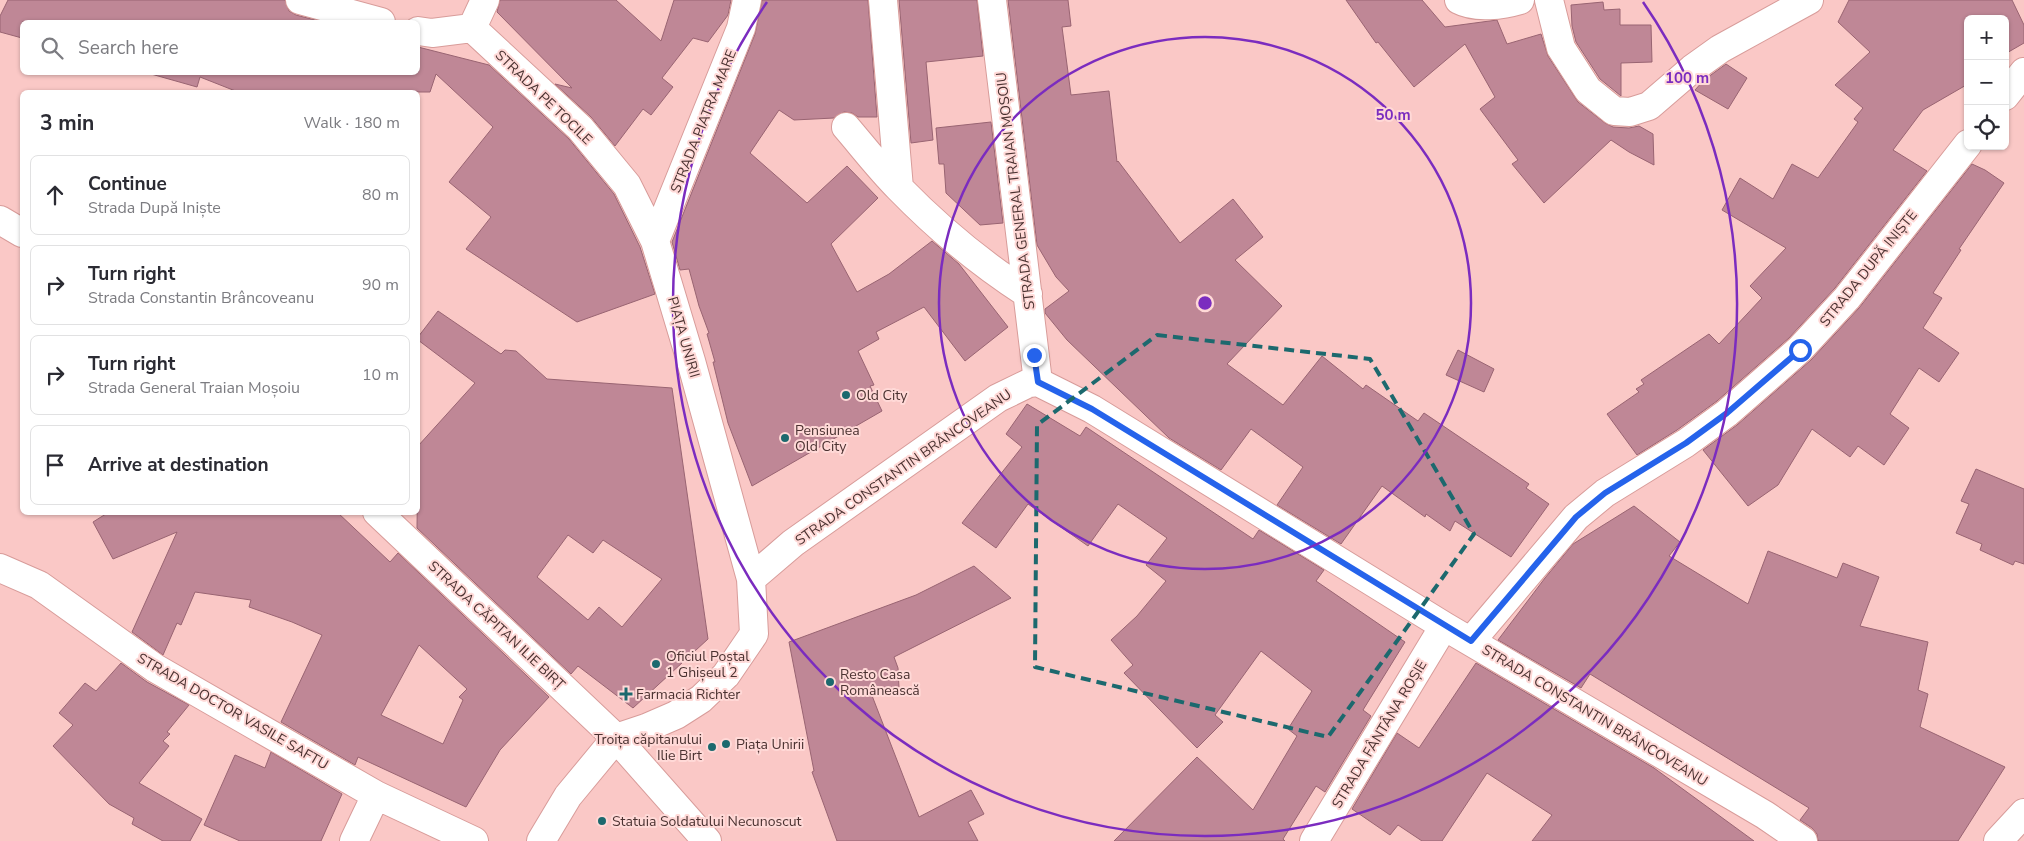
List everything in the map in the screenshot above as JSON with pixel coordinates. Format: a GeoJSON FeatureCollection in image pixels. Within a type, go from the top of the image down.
{"type":"FeatureCollection","features":[{"type":"Feature","properties":{"kind":"street"},"geometry":{"type":"LineString","coordinates":[[300,0],[374,20]]}},
{"type":"Feature","properties":{"kind":"street"},"geometry":{"type":"LineString","coordinates":[[420,30],[432,33],[472,28],[485,0]]}},
{"type":"Feature","properties":{"kind":"street","name":"STRADA PIATRA MARE"},"geometry":{"type":"LineString","coordinates":[[655,241],[741,28],[747,0]]}},
{"type":"Feature","properties":{"kind":"street"},"geometry":{"type":"LineString","coordinates":[[883,0],[898,188]]}},
{"type":"Feature","properties":{"kind":"street","name":"STRADA GENERAL TRAIAN MOȘOIU"},"geometry":{"type":"LineString","coordinates":[[992,0],[1038,382]]}},
{"type":"Feature","properties":{"kind":"street"},"geometry":{"type":"LineString","coordinates":[[1459,0],[1465,3],[1504,5],[1520,0]]}},
{"type":"Feature","properties":{"kind":"street"},"geometry":{"type":"LineString","coordinates":[[1549,0],[1561,48],[1588,90],[1614,111],[1630,112],[1649,106],[1692,70],[1720,50],[1809,0]]}},
{"type":"Feature","properties":{"kind":"street","name":"STRADA PE TOCILE"},"geometry":{"type":"LineString","coordinates":[[472,28],[580,128],[627,185],[655,241]]}},
{"type":"Feature","properties":{"kind":"street"},"geometry":{"type":"LineString","coordinates":[[2009,91],[2024,72]]}},
{"type":"Feature","properties":{"kind":"street"},"geometry":{"type":"LineString","coordinates":[[846,128],[898,188],[977,259],[1028,294]]}},
{"type":"Feature","properties":{"kind":"street","name":"STRADA DUPĂ INIȘTE"},"geometry":{"type":"LineString","coordinates":[[1471,641],[1576,517],[1605,493],[1686,443],[1727,413],[1800,350],[1847,298],[1964,149]]}},
{"type":"Feature","properties":{"kind":"street"},"geometry":{"type":"LineString","coordinates":[[0,220],[20,232]]}},
{"type":"Feature","properties":{"kind":"street","name":"PIAȚA UNIRII"},"geometry":{"type":"LineString","coordinates":[[655,241],[738,527],[751,579]]}},
{"type":"Feature","properties":{"kind":"street","name":"STRADA CONSTANTIN BRÂNCOVEANU"},"geometry":{"type":"LineString","coordinates":[[751,579],[793,543],[998,398],[1029,383],[1038,382],[1092,409],[1444,626],[1765,815],[1803,841]]}},
{"type":"Feature","properties":{"kind":"street","name":"STRADA CĂPITAN ILIE BIRȚ"},"geometry":{"type":"LineString","coordinates":[[380,515],[616,738]]}},
{"type":"Feature","properties":{"kind":"street","name":"STRADA DOCTOR VASILE SAFTU"},"geometry":{"type":"LineString","coordinates":[[0,568],[39,585],[155,668],[376,795],[474,841]]}},
{"type":"Feature","properties":{"kind":"street"},"geometry":{"type":"LineString","coordinates":[[541,841],[568,796],[616,738],[676,715],[701,698],[726,675],[754,634],[751,579]]}},
{"type":"Feature","properties":{"kind":"street","name":"STRADA FÂNTÂNA ROȘIE"},"geometry":{"type":"LineString","coordinates":[[1314,841],[1444,626]]}},
{"type":"Feature","properties":{"kind":"street"},"geometry":{"type":"LineString","coordinates":[[616,738],[707,841]]}},
{"type":"Feature","properties":{"kind":"street"},"geometry":{"type":"LineString","coordinates":[[354,841],[376,795]]}},
{"type":"Feature","properties":{"kind":"street"},"geometry":{"type":"LineString","coordinates":[[1998,841],[2024,813]]}},
{"type":"Feature","properties":{"kind":"highlighted area"},"geometry":{"type":"Polygon","coordinates":[[[1157,335],[1370,359],[1474,534],[1328,737],[1035,667],[1037,425],[1157,335]]]}},
{"type":"Feature","properties":{"kind":"building"},"geometry":{"type":"Polygon","coordinates":[[[8,0],[285,0],[289,11],[296,15],[315,20],[20,20],[20,37],[0,32],[0,16],[8,0]]]}},
{"type":"Feature","properties":{"kind":"building"},"geometry":{"type":"Polygon","coordinates":[[[500,0],[616,0],[661,41],[674,0],[731,0],[728,15],[708,42],[693,38],[662,78],[673,87],[651,115],[643,109],[615,146],[591,117],[555,84],[572,88],[497,12],[500,0]]]}},
{"type":"Feature","properties":{"kind":"building"},"geometry":{"type":"Polygon","coordinates":[[[762,0],[868,0],[877,117],[858,117],[852,113],[844,112],[834,118],[794,120],[779,110],[750,153],[807,203],[847,166],[878,198],[831,244],[857,292],[889,274],[932,241],[959,264],[1008,327],[965,361],[924,307],[876,332],[879,339],[858,351],[874,385],[870,386],[882,411],[752,486],[728,423],[707,334],[709,333],[689,269],[680,270],[672,242],[755,34],[762,0]]]}},
{"type":"Feature","properties":{"kind":"building"},"geometry":{"type":"Polygon","coordinates":[[[899,0],[977,0],[983,56],[926,62],[933,140],[911,143],[899,0]]]}},
{"type":"Feature","properties":{"kind":"building"},"geometry":{"type":"Polygon","coordinates":[[[1008,0],[1068,0],[1071,26],[1062,27],[1071,95],[1109,91],[1117,162],[1180,243],[1233,199],[1263,237],[1235,260],[1282,306],[1227,364],[1283,405],[1322,356],[1363,389],[1366,385],[1418,421],[1424,413],[1529,484],[1526,488],[1549,504],[1511,557],[1455,521],[1450,531],[1426,514],[1425,517],[1382,486],[1341,544],[1277,505],[1303,467],[1251,429],[1221,470],[1169,438],[1067,340],[1045,313],[1045,309],[1069,291],[1056,277],[1037,245],[1008,0]]]}},
{"type":"Feature","properties":{"kind":"building"},"geometry":{"type":"Polygon","coordinates":[[[1346,0],[1422,0],[1445,27],[1497,20],[1507,44],[1541,34],[1548,56],[1578,102],[1613,127],[1629,128],[1639,126],[1653,134],[1654,165],[1611,140],[1544,203],[1512,164],[1518,160],[1480,109],[1495,97],[1465,44],[1414,87],[1378,42],[1376,43],[1346,0]]]}},
{"type":"Feature","properties":{"kind":"building"},"geometry":{"type":"Polygon","coordinates":[[[1849,0],[2012,0],[2024,25],[2024,43],[2009,52],[2009,15],[1964,15],[1964,86],[1923,110],[1893,150],[1927,171],[1835,288],[1789,338],[1717,401],[1677,430],[1637,455],[1607,414],[1639,392],[1636,389],[1644,384],[1641,380],[1709,334],[1719,344],[1762,298],[1750,286],[1786,248],[1722,210],[1740,178],[1773,199],[1792,164],[1818,178],[1858,122],[1854,119],[1863,108],[1835,85],[1870,52],[1838,22],[1849,0]]]}},
{"type":"Feature","properties":{"kind":"building"},"geometry":{"type":"Polygon","coordinates":[[[1603,2],[1604,10],[1620,9],[1620,25],[1651,25],[1652,62],[1621,63],[1621,96],[1600,79],[1576,42],[1572,26],[1571,5],[1603,2]]]}},
{"type":"Feature","properties":{"kind":"building"},"geometry":{"type":"Polygon","coordinates":[[[420,48],[489,65],[569,139],[614,194],[640,247],[655,294],[577,322],[466,249],[491,217],[449,182],[493,127],[436,74],[430,92],[420,92],[420,90],[233,90],[200,77],[197,87],[155,75],[420,75],[420,48]]]}},
{"type":"Feature","properties":{"kind":"building"},"geometry":{"type":"Polygon","coordinates":[[[1726,64],[1747,78],[1728,109],[1695,90],[1704,80],[1726,64]]]}},
{"type":"Feature","properties":{"kind":"building"},"geometry":{"type":"Polygon","coordinates":[[[991,122],[1003,223],[980,225],[946,193],[944,164],[939,164],[936,128],[991,122]]]}},
{"type":"Feature","properties":{"kind":"building"},"geometry":{"type":"Polygon","coordinates":[[[1972,164],[2004,183],[1959,249],[1961,250],[1933,293],[1942,298],[1923,328],[1959,353],[1939,382],[1919,368],[1890,414],[1909,428],[1884,465],[1858,446],[1850,457],[1812,429],[1778,485],[1748,506],[1703,450],[1737,425],[1811,360],[1859,308],[1972,164]]]}},
{"type":"Feature","properties":{"kind":"building"},"geometry":{"type":"Polygon","coordinates":[[[438,311],[501,354],[505,350],[516,351],[547,379],[672,388],[708,639],[633,708],[578,666],[571,674],[417,528],[417,515],[420,515],[420,444],[475,383],[420,342],[420,334],[438,311]],[[568,535],[537,577],[588,620],[599,607],[622,627],[662,579],[603,540],[593,553],[568,535]]]}},
{"type":"Feature","properties":{"kind":"building"},"geometry":{"type":"Polygon","coordinates":[[[1458,350],[1494,369],[1484,392],[1446,375],[1458,350]]]}},
{"type":"Feature","properties":{"kind":"building"},"geometry":{"type":"Polygon","coordinates":[[[1027,404],[1080,436],[1086,427],[1253,539],[1259,530],[1324,570],[1316,581],[1405,642],[1363,710],[1371,716],[1325,792],[1316,786],[1283,839],[1285,841],[1114,841],[1197,757],[1253,810],[1297,736],[1288,729],[1312,691],[1261,651],[1215,715],[1223,722],[1197,748],[1124,673],[1133,665],[1111,640],[1137,616],[1166,581],[1146,565],[1167,538],[1118,504],[1088,546],[1028,504],[996,548],[962,523],[1022,447],[1006,434],[1027,404]]]}},
{"type":"Feature","properties":{"kind":"building"},"geometry":{"type":"Polygon","coordinates":[[[1976,469],[2024,489],[2024,564],[2015,561],[2013,565],[1980,550],[1982,544],[1956,533],[1969,504],[1961,501],[1976,469]]]}},
{"type":"Feature","properties":{"kind":"building"},"geometry":{"type":"Polygon","coordinates":[[[1634,506],[1680,542],[1669,556],[1748,604],[1768,551],[1837,578],[1843,563],[1879,577],[1860,626],[1928,642],[1918,690],[1928,694],[1920,727],[2005,767],[1958,841],[1818,841],[1817,834],[1812,828],[1800,820],[1809,808],[1590,674],[1581,688],[1498,640],[1573,544],[1634,506]]]}},
{"type":"Feature","properties":{"kind":"building"},"geometry":{"type":"Polygon","coordinates":[[[104,515],[340,515],[390,562],[398,553],[549,697],[500,750],[466,807],[358,757],[355,765],[281,722],[322,635],[249,607],[251,600],[195,592],[181,625],[177,623],[163,655],[132,632],[177,532],[113,559],[93,522],[104,515]],[[419,645],[381,715],[443,744],[463,700],[459,697],[467,689],[419,645]]]}},
{"type":"Feature","properties":{"kind":"building"},"geometry":{"type":"Polygon","coordinates":[[[974,566],[1011,598],[894,657],[898,668],[899,688],[871,693],[919,817],[971,790],[984,814],[968,822],[978,841],[837,841],[812,772],[814,771],[789,642],[916,595],[974,566]]]}},
{"type":"Feature","properties":{"kind":"building"},"geometry":{"type":"Polygon","coordinates":[[[121,663],[147,682],[189,705],[167,732],[170,734],[163,741],[169,746],[139,783],[202,819],[190,841],[163,841],[132,824],[134,818],[109,804],[53,746],[73,725],[59,713],[85,683],[96,691],[121,663]]]}},
{"type":"Feature","properties":{"kind":"building"},"geometry":{"type":"Polygon","coordinates":[[[1476,663],[1654,768],[1754,841],[1532,841],[1552,815],[1487,773],[1442,841],[1422,841],[1398,825],[1390,835],[1352,809],[1397,733],[1419,748],[1476,663]]]}},
{"type":"Feature","properties":{"kind":"building"},"geometry":{"type":"Polygon","coordinates":[[[271,752],[342,794],[321,841],[240,841],[204,825],[235,755],[265,768],[271,752]]]}},
{"type":"Feature","properties":{"kind":"place","name":"Old City"},"geometry":{"type":"Point","coordinates":[846,395]}},
{"type":"Feature","properties":{"kind":"place","name":"Pensiunea Old City"},"geometry":{"type":"Point","coordinates":[785,438]}},
{"type":"Feature","properties":{"kind":"place","name":"Oficiul Poștal 1 Ghișeul 2"},"geometry":{"type":"Point","coordinates":[656,664]}},
{"type":"Feature","properties":{"kind":"place","name":"Resto Casa Românească"},"geometry":{"type":"Point","coordinates":[830,682]}},
{"type":"Feature","properties":{"kind":"place","name":"Farmacia Richter"},"geometry":{"type":"Point","coordinates":[626,694]}},
{"type":"Feature","properties":{"kind":"place","name":"Piața Unirii"},"geometry":{"type":"Point","coordinates":[726,744]}},
{"type":"Feature","properties":{"kind":"place","name":"Troița căpitanului Ilie Birt"},"geometry":{"type":"Point","coordinates":[712,747]}},
{"type":"Feature","properties":{"kind":"place","name":"Statuia Soldatului Necunoscut"},"geometry":{"type":"Point","coordinates":[602,821]}},
{"type":"Feature","properties":{"kind":"route"},"geometry":{"type":"LineString","coordinates":[[1034,355],[1038,382],[1092,409],[1471,641],[1576,517],[1605,493],[1686,443],[1727,413],[1800,350]]}}]}
